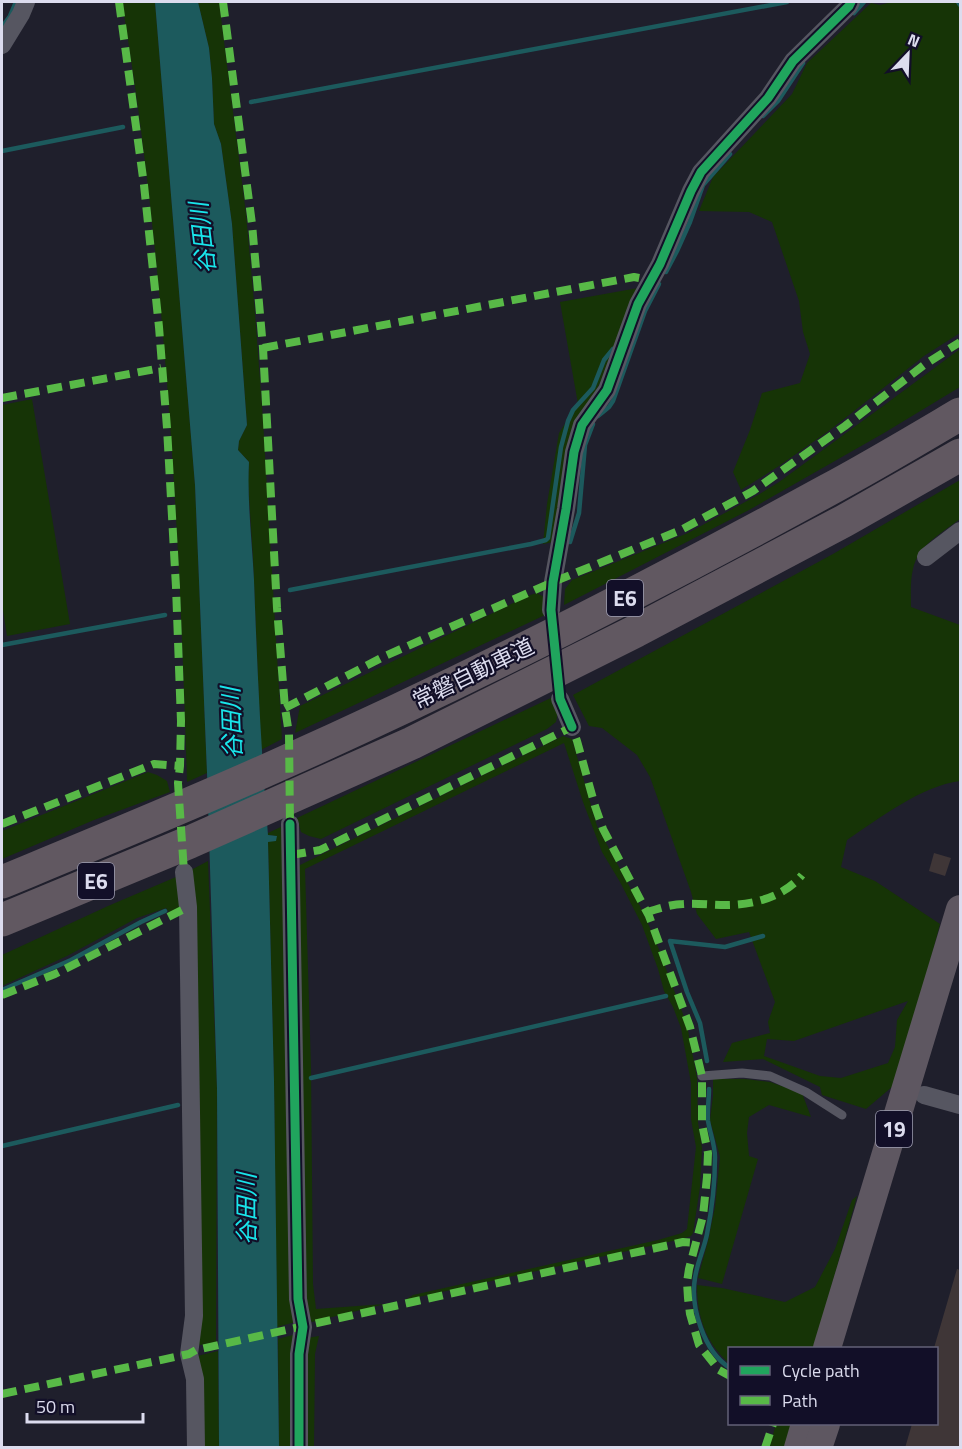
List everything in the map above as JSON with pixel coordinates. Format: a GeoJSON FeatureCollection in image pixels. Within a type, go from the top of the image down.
{"type":"FeatureCollection","features":[{"type":"Feature","properties":{"kind":"highway","name":"常磐自動車道"},"geometry":{"type":"LineString","coordinates":[[2,882],[280,765],[514,654],[828,490],[960,414]]}},
{"type":"Feature","properties":{"kind":"highway","name":"常磐自動車道"},"geometry":{"type":"LineString","coordinates":[[188,857],[636,631],[844,521],[960,455]]}},
{"type":"Feature","properties":{"kind":"highway","name":"E6"},"geometry":{"type":"LineString","coordinates":[[2,921],[188,857]]}},
{"type":"Feature","properties":{"kind":"highway"},"geometry":{"type":"LineString","coordinates":[[2,942],[188,857]]}},
{"type":"Feature","properties":{"kind":"main road","name":"19"},"geometry":{"type":"LineString","coordinates":[[827,1347],[960,909]]}},
{"type":"Feature","properties":{"kind":"main road","name":"19"},"geometry":{"type":"LineString","coordinates":[[848,1347],[960,975]]}},
{"type":"Feature","properties":{"kind":"main road"},"geometry":{"type":"LineString","coordinates":[[798,1448],[805,1425]]}},
{"type":"Feature","properties":{"kind":"main road"},"geometry":{"type":"LineString","coordinates":[[818,1448],[826,1425]]}},
{"type":"Feature","properties":{"kind":"street"},"geometry":{"type":"LineString","coordinates":[[2,45],[26,2]]}},
{"type":"Feature","properties":{"kind":"street"},"geometry":{"type":"LineString","coordinates":[[551,610],[553,582],[574,452],[582,425],[607,390],[638,304],[660,264],[691,191],[701,172],[768,98],[793,61],[851,2]]}},
{"type":"Feature","properties":{"kind":"street"},"geometry":{"type":"LineString","coordinates":[[926,558],[960,531]]}},
{"type":"Feature","properties":{"kind":"street"},"geometry":{"type":"LineString","coordinates":[[560,699],[572,727]]}},
{"type":"Feature","properties":{"kind":"street"},"geometry":{"type":"LineString","coordinates":[[278,812],[298,1299],[303,1327],[299,1354],[299,1448]]}},
{"type":"Feature","properties":{"kind":"street"},"geometry":{"type":"LineString","coordinates":[[188,857],[194,1316],[189,1354],[195,1379],[196,1448]]}},
{"type":"Feature","properties":{"kind":"street"},"geometry":{"type":"LineString","coordinates":[[924,1095],[960,1105]]}},
{"type":"Feature","properties":{"kind":"lane"},"geometry":{"type":"LineString","coordinates":[[702,1076],[742,1073],[770,1076],[806,1092],[842,1115]]}},
{"type":"Feature","properties":{"kind":"shaded area"},"geometry":{"type":"Polygon","coordinates":[[[122,2],[155,2],[195,485],[207,773],[187,782],[178,546],[161,310],[137,97],[122,2]]]}},
{"type":"Feature","properties":{"kind":"shaded area"},"geometry":{"type":"Polygon","coordinates":[[[198,2],[219,2],[246,214],[255,313],[282,739],[261,750],[249,462],[238,450],[239,441],[247,425],[232,224],[221,144],[214,124],[209,48],[198,2]]]}},
{"type":"Feature","properties":{"kind":"shaded area"},"geometry":{"type":"Polygon","coordinates":[[[892,2],[960,2],[960,333],[924,356],[830,430],[741,490],[733,472],[762,393],[800,383],[810,354],[803,332],[799,301],[772,222],[749,212],[699,211],[713,177],[792,94],[807,63],[871,3],[880,5],[892,2]]]}},
{"type":"Feature","properties":{"kind":"shaded area"},"geometry":{"type":"Polygon","coordinates":[[[638,288],[609,367],[589,403],[554,542],[543,544],[559,433],[578,404],[560,302],[638,288]]]}},
{"type":"Feature","properties":{"kind":"shaded area"},"geometry":{"type":"Polygon","coordinates":[[[960,349],[960,387],[749,510],[564,605],[565,589],[572,580],[688,533],[758,495],[960,349]]]}},
{"type":"Feature","properties":{"kind":"shaded area"},"geometry":{"type":"Polygon","coordinates":[[[32,399],[70,624],[7,636],[2,604],[2,405],[32,399]]]}},
{"type":"Feature","properties":{"kind":"shaded area"},"geometry":{"type":"Polygon","coordinates":[[[960,480],[960,519],[932,540],[920,553],[911,578],[911,607],[960,625],[960,781],[945,784],[916,796],[847,840],[841,867],[875,881],[940,924],[899,1081],[866,1109],[822,1095],[820,1087],[763,1059],[723,1062],[732,1043],[770,1033],[768,1022],[775,1002],[749,932],[716,939],[697,914],[650,777],[637,755],[602,728],[589,726],[573,695],[833,554],[960,480]],[[908,1001],[794,1041],[767,1039],[764,1056],[820,1076],[841,1078],[888,1063],[895,1047],[897,1020],[908,1001]]]}},
{"type":"Feature","properties":{"kind":"shaded area"},"geometry":{"type":"Polygon","coordinates":[[[537,593],[544,597],[545,615],[295,733],[300,706],[537,593]]]}},
{"type":"Feature","properties":{"kind":"shaded area"},"geometry":{"type":"Polygon","coordinates":[[[555,696],[558,712],[556,722],[547,729],[321,839],[301,832],[297,818],[555,696]]]}},
{"type":"Feature","properties":{"kind":"shaded area"},"geometry":{"type":"Polygon","coordinates":[[[563,736],[572,739],[597,826],[655,939],[687,1025],[697,1078],[698,1122],[702,1148],[700,1187],[693,1233],[682,1239],[405,1300],[413,1295],[658,1240],[682,1233],[687,1229],[696,1147],[691,1119],[691,1083],[681,1028],[664,991],[642,925],[602,852],[564,743],[305,869],[311,1068],[313,1284],[316,1309],[385,1304],[312,1322],[306,1317],[298,866],[563,736]]]}},
{"type":"Feature","properties":{"kind":"shaded area"},"geometry":{"type":"Polygon","coordinates":[[[148,772],[167,781],[170,792],[94,820],[2,859],[2,831],[148,772]]]}},
{"type":"Feature","properties":{"kind":"shaded area"},"geometry":{"type":"Polygon","coordinates":[[[285,825],[299,1321],[277,1327],[268,841],[275,841],[276,836],[268,835],[268,833],[285,825]]]}},
{"type":"Feature","properties":{"kind":"shaded area"},"geometry":{"type":"Polygon","coordinates":[[[208,861],[217,1089],[216,1342],[195,1346],[191,870],[208,861]]]}},
{"type":"Feature","properties":{"kind":"shaded area"},"geometry":{"type":"Polygon","coordinates":[[[176,877],[184,900],[179,909],[169,912],[166,908],[137,918],[67,956],[2,986],[2,955],[176,877]]]}},
{"type":"Feature","properties":{"kind":"shaded area"},"geometry":{"type":"Polygon","coordinates":[[[713,1079],[770,1082],[802,1093],[811,1117],[769,1105],[749,1117],[747,1133],[749,1156],[758,1159],[722,1284],[698,1278],[715,1207],[720,1157],[710,1120],[713,1079]]]}},
{"type":"Feature","properties":{"kind":"shaded area"},"geometry":{"type":"Polygon","coordinates":[[[857,1196],[814,1347],[728,1347],[728,1362],[714,1347],[704,1328],[697,1297],[697,1285],[785,1302],[815,1287],[835,1249],[852,1200],[857,1196]]]}},
{"type":"Feature","properties":{"kind":"shaded area"},"geometry":{"type":"Polygon","coordinates":[[[300,1333],[295,1447],[279,1447],[278,1339],[300,1333]]]}},
{"type":"Feature","properties":{"kind":"shaded area"},"geometry":{"type":"Polygon","coordinates":[[[319,1336],[315,1354],[314,1447],[305,1447],[307,1338],[319,1336]]]}},
{"type":"Feature","properties":{"kind":"shaded area"},"geometry":{"type":"Polygon","coordinates":[[[218,1351],[219,1447],[202,1447],[197,1356],[218,1351]]]}},
{"type":"Feature","properties":{"kind":"shaded area"},"geometry":{"type":"Polygon","coordinates":[[[776,1425],[792,1425],[785,1447],[769,1448],[776,1425]]]}},
{"type":"Feature","properties":{"kind":"water","name":"谷田川"},"geometry":{"type":"Polygon","coordinates":[[[155,2],[198,2],[209,48],[214,124],[221,144],[232,224],[247,425],[239,441],[238,450],[249,462],[249,506],[268,835],[277,836],[276,841],[268,842],[279,1447],[219,1447],[217,1089],[195,485],[155,2]]]}},
{"type":"Feature","properties":{"kind":"building"},"geometry":{"type":"Polygon","coordinates":[[[934,853],[951,858],[945,876],[929,871],[934,853]]]}},
{"type":"Feature","properties":{"kind":"building"},"geometry":{"type":"Polygon","coordinates":[[[957,1269],[960,1270],[960,1448],[905,1448],[912,1425],[938,1425],[938,1347],[934,1347],[957,1269]]]}},
{"type":"Feature","properties":{"kind":"waterway"},"geometry":{"type":"LineString","coordinates":[[2,27],[16,2]]}},
{"type":"Feature","properties":{"kind":"waterway"},"geometry":{"type":"LineString","coordinates":[[251,102],[787,2]]}},
{"type":"Feature","properties":{"kind":"waterway"},"geometry":{"type":"LineString","coordinates":[[854,13],[864,2]]}},
{"type":"Feature","properties":{"kind":"waterway"},"geometry":{"type":"LineString","coordinates":[[763,116],[778,101],[803,63]]}},
{"type":"Feature","properties":{"kind":"waterway"},"geometry":{"type":"LineString","coordinates":[[2,151],[123,127]]}},
{"type":"Feature","properties":{"kind":"waterway"},"geometry":{"type":"LineString","coordinates":[[666,272],[690,222],[703,185],[730,154]]}},
{"type":"Feature","properties":{"kind":"waterway"},"geometry":{"type":"LineString","coordinates":[[598,416],[613,401],[645,311],[659,284]]}},
{"type":"Feature","properties":{"kind":"waterway"},"geometry":{"type":"LineString","coordinates":[[290,590],[546,540],[561,447],[568,421],[573,410],[593,388],[604,360],[613,349]]}},
{"type":"Feature","properties":{"kind":"waterway"},"geometry":{"type":"LineString","coordinates":[[570,542],[579,513],[585,445],[593,424]]}},
{"type":"Feature","properties":{"kind":"waterway"},"geometry":{"type":"LineString","coordinates":[[2,645],[165,615]]}},
{"type":"Feature","properties":{"kind":"waterway"},"geometry":{"type":"LineString","coordinates":[[2,990],[71,960],[165,911]]}},
{"type":"Feature","properties":{"kind":"waterway"},"geometry":{"type":"LineString","coordinates":[[707,1061],[700,1023],[670,941],[725,947],[763,936]]}},
{"type":"Feature","properties":{"kind":"waterway"},"geometry":{"type":"LineString","coordinates":[[311,1078],[666,996]]}},
{"type":"Feature","properties":{"kind":"waterway"},"geometry":{"type":"LineString","coordinates":[[709,1089],[708,1117],[715,1152],[712,1205],[707,1234],[697,1267],[694,1290],[697,1315],[706,1340],[721,1361],[728,1366]]}},
{"type":"Feature","properties":{"kind":"waterway"},"geometry":{"type":"LineString","coordinates":[[2,1146],[178,1105]]}},
{"type":"Feature","properties":{"kind":"marked path"},"geometry":{"type":"LineString","coordinates":[[119,2],[144,185],[167,428],[176,587],[181,721],[178,783],[184,872]]}},
{"type":"Feature","properties":{"kind":"marked path"},"geometry":{"type":"LineString","coordinates":[[223,2],[252,224],[263,348],[277,608],[289,734],[290,824]]}},
{"type":"Feature","properties":{"kind":"marked path"},"geometry":{"type":"LineString","coordinates":[[263,348],[634,277],[650,280]]}},
{"type":"Feature","properties":{"kind":"marked path"},"geometry":{"type":"LineString","coordinates":[[285,708],[385,656],[553,582],[681,530],[753,491],[845,426],[924,365],[960,342]]}},
{"type":"Feature","properties":{"kind":"marked path"},"geometry":{"type":"LineString","coordinates":[[2,398],[161,368]]}},
{"type":"Feature","properties":{"kind":"marked path"},"geometry":{"type":"LineString","coordinates":[[291,855],[320,850],[572,727],[603,829],[649,916],[690,1027],[702,1076],[702,1124],[708,1153],[707,1177],[703,1216],[689,1269],[688,1298],[699,1345],[719,1370],[728,1375]]}},
{"type":"Feature","properties":{"kind":"marked path"},"geometry":{"type":"LineString","coordinates":[[2,824],[154,764],[180,766]]}},
{"type":"Feature","properties":{"kind":"marked path"},"geometry":{"type":"LineString","coordinates":[[647,912],[678,904],[726,905],[757,901],[786,889],[802,875]]}},
{"type":"Feature","properties":{"kind":"marked path"},"geometry":{"type":"LineString","coordinates":[[2,995],[55,974],[188,907]]}},
{"type":"Feature","properties":{"kind":"marked path"},"geometry":{"type":"LineString","coordinates":[[2,1394],[683,1242],[697,1243]]}},
{"type":"Feature","properties":{"kind":"marked path"},"geometry":{"type":"LineString","coordinates":[[765,1448],[773,1425]]}},
{"type":"Feature","properties":{"kind":"cycle path"},"geometry":{"type":"LineString","coordinates":[[572,727],[560,699],[551,610],[553,582],[574,452],[582,425],[607,390],[638,304],[660,264],[701,172],[768,98],[793,61],[851,2]]}},
{"type":"Feature","properties":{"kind":"cycle path"},"geometry":{"type":"LineString","coordinates":[[290,824],[298,1299],[303,1327],[299,1354],[299,1448]]}}]}
